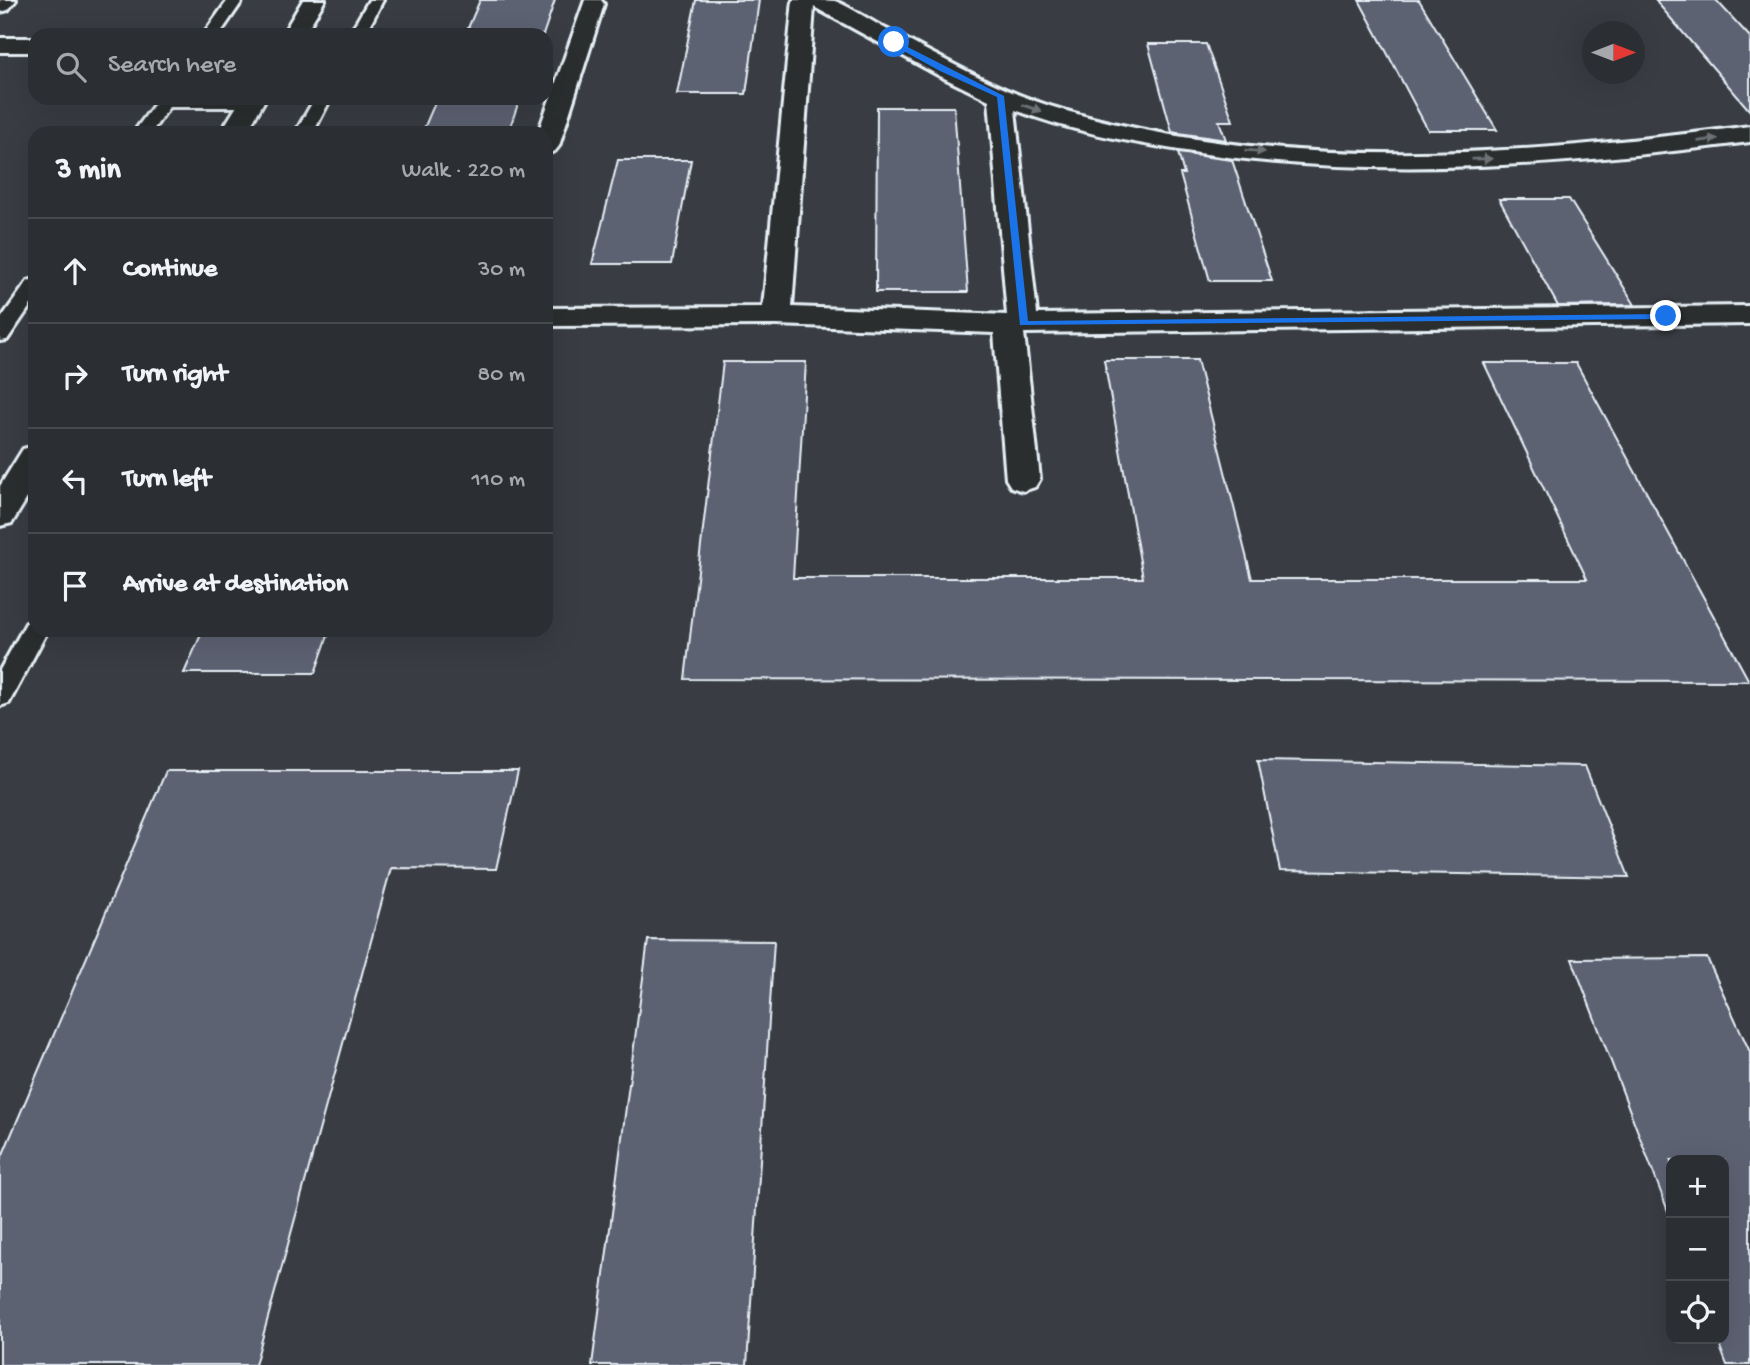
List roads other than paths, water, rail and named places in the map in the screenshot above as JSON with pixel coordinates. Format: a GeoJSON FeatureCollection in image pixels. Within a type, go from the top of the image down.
{"type":"FeatureCollection","features":[{"type":"Feature","properties":{"kind":"street"},"geometry":{"type":"LineString","coordinates":[[0,5],[5,0]]}},
{"type":"Feature","properties":{"kind":"street"},"geometry":{"type":"LineString","coordinates":[[297,28],[314,0]]}},
{"type":"Feature","properties":{"kind":"street"},"geometry":{"type":"LineString","coordinates":[[777,316],[804,0]]}},
{"type":"Feature","properties":{"kind":"street"},"geometry":{"type":"LineString","coordinates":[[818,0],[942,69],[1001,96],[1065,118],[1206,147],[1350,158],[1459,160],[1606,153],[1750,134]]}},
{"type":"Feature","properties":{"kind":"street"},"geometry":{"type":"LineString","coordinates":[[553,126],[593,4]]}},
{"type":"Feature","properties":{"kind":"street"},"geometry":{"type":"LineString","coordinates":[[0,46],[28,45]]}},
{"type":"Feature","properties":{"kind":"street"},"geometry":{"type":"LineString","coordinates":[[1001,96],[1023,479]]}},
{"type":"Feature","properties":{"kind":"street"},"geometry":{"type":"LineString","coordinates":[[237,126],[250,105]]}},
{"type":"Feature","properties":{"kind":"street"},"geometry":{"type":"LineString","coordinates":[[553,317],[777,316],[1016,323],[1750,315]]}},
{"type":"Feature","properties":{"kind":"street"},"geometry":{"type":"LineString","coordinates":[[0,514],[28,468]]}},
{"type":"Feature","properties":{"kind":"lane"},"geometry":{"type":"LineString","coordinates":[[216,28],[236,0]]}},
{"type":"Feature","properties":{"kind":"lane"},"geometry":{"type":"LineString","coordinates":[[361,28],[376,0]]}},
{"type":"Feature","properties":{"kind":"lane"},"geometry":{"type":"LineString","coordinates":[[147,126],[162,105]]}},
{"type":"Feature","properties":{"kind":"lane"},"geometry":{"type":"LineString","coordinates":[[308,126],[319,105]]}},
{"type":"Feature","properties":{"kind":"lane"},"geometry":{"type":"LineString","coordinates":[[0,335],[28,295]]}},
{"type":"Feature","properties":{"kind":"lane"},"geometry":{"type":"LineString","coordinates":[[0,695],[31,637]]}}]}
